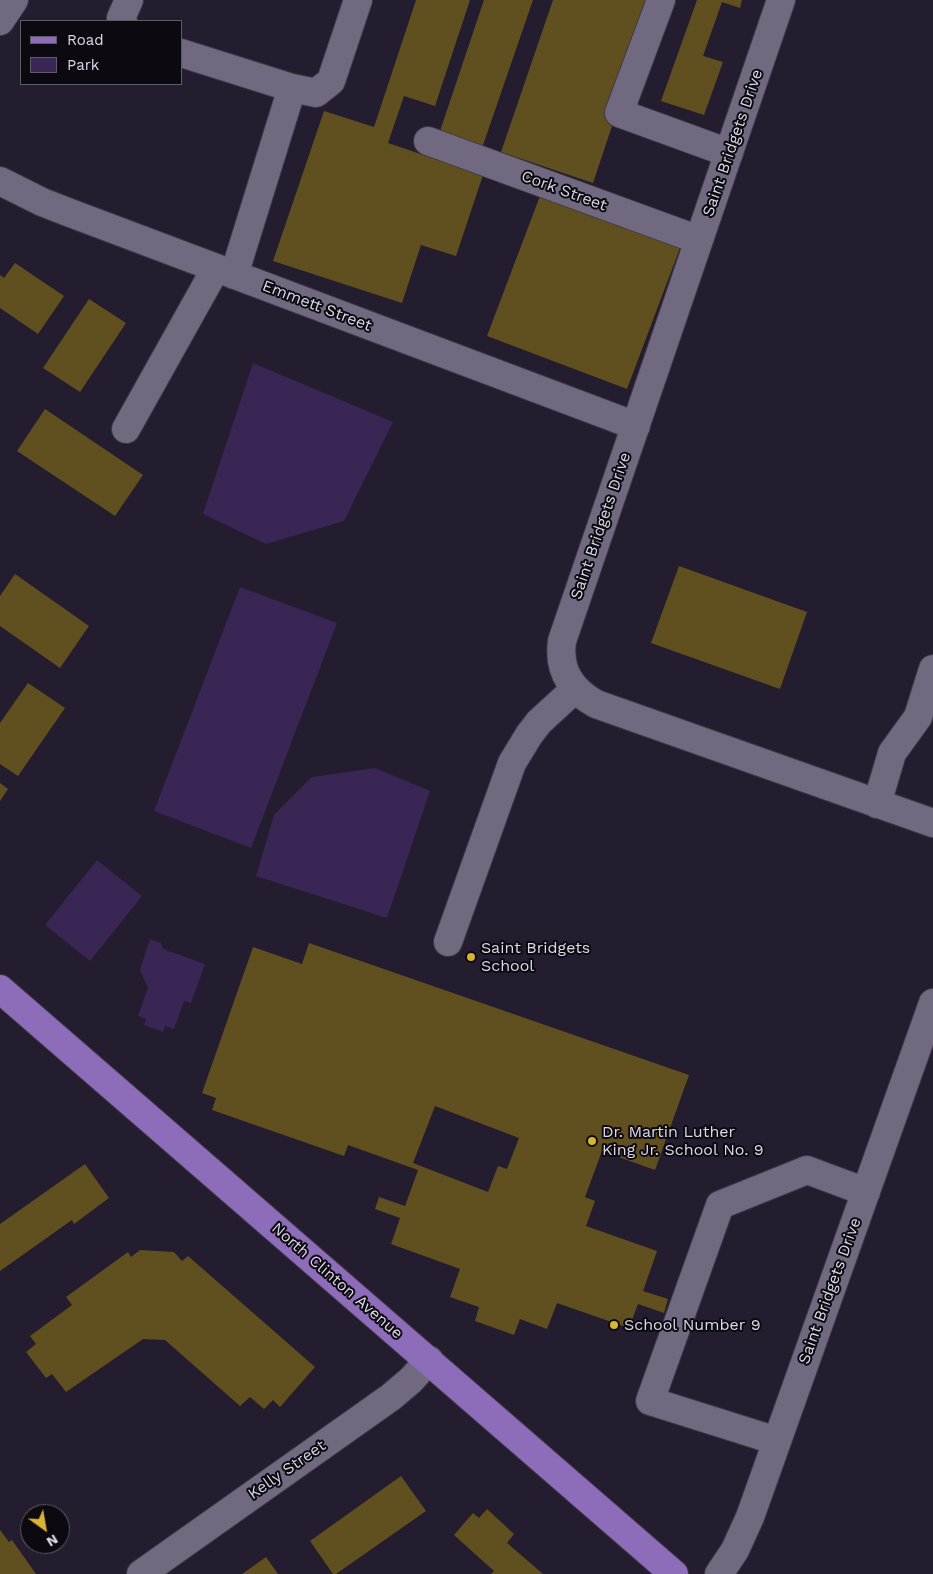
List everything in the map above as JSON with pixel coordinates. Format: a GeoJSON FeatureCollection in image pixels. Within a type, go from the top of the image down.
{"type":"FeatureCollection","features":[{"type":"Feature","properties":{"kind":"main road","name":"North Clinton Avenue"},"geometry":{"type":"LineString","coordinates":[[0,990],[674,1574]]}},
{"type":"Feature","properties":{"kind":"street"},"geometry":{"type":"LineString","coordinates":[[0,21],[14,0]]}},
{"type":"Feature","properties":{"kind":"street"},"geometry":{"type":"LineString","coordinates":[[122,20],[121,18],[129,0]]}},
{"type":"Feature","properties":{"kind":"street"},"geometry":{"type":"LineString","coordinates":[[182,53],[294,88],[331,81],[358,0]]}},
{"type":"Feature","properties":{"kind":"street"},"geometry":{"type":"LineString","coordinates":[[661,0],[619,114],[729,153]]}},
{"type":"Feature","properties":{"kind":"street","name":"Saint Bridgets Drive"},"geometry":{"type":"LineString","coordinates":[[782,0],[562,641],[561,654],[563,666],[576,689],[584,697],[596,704],[933,824]]}},
{"type":"Feature","properties":{"kind":"street"},"geometry":{"type":"LineString","coordinates":[[126,429],[225,272],[294,88]]}},
{"type":"Feature","properties":{"kind":"street","name":"Cork Street"},"geometry":{"type":"LineString","coordinates":[[428,142],[699,240]]}},
{"type":"Feature","properties":{"kind":"street","name":"Emmett Street"},"geometry":{"type":"LineString","coordinates":[[0,182],[42,202],[636,426]]}},
{"type":"Feature","properties":{"kind":"street"},"geometry":{"type":"LineString","coordinates":[[877,804],[892,753],[918,717],[933,669]]}},
{"type":"Feature","properties":{"kind":"street"},"geometry":{"type":"LineString","coordinates":[[448,942],[512,763],[520,748],[539,722],[576,689]]}},
{"type":"Feature","properties":{"kind":"street","name":"Saint Bridgets Drive"},"geometry":{"type":"LineString","coordinates":[[718,1574],[743,1534],[933,1003]]}},
{"type":"Feature","properties":{"kind":"street"},"geometry":{"type":"LineString","coordinates":[[777,1440],[650,1401],[720,1205],[807,1170],[866,1192]]}},
{"type":"Feature","properties":{"kind":"street","name":"Kelly Street"},"geometry":{"type":"LineString","coordinates":[[141,1574],[390,1397],[411,1380],[429,1360]]}},
{"type":"Feature","properties":{"kind":"green space"},"geometry":{"type":"Polygon","coordinates":[[[253,363],[393,422],[344,521],[266,544],[203,514],[253,363]]]}},
{"type":"Feature","properties":{"kind":"green space"},"geometry":{"type":"Polygon","coordinates":[[[240,587],[337,623],[251,848],[154,811],[240,587]]]}},
{"type":"Feature","properties":{"kind":"green space"},"geometry":{"type":"Polygon","coordinates":[[[375,768],[430,791],[387,918],[256,876],[274,815],[312,777],[375,768]]]}},
{"type":"Feature","properties":{"kind":"green space"},"geometry":{"type":"Polygon","coordinates":[[[97,860],[142,896],[90,961],[45,925],[97,860]]]}},
{"type":"Feature","properties":{"kind":"green space"},"geometry":{"type":"Polygon","coordinates":[[[150,939],[161,943],[163,949],[205,964],[191,1003],[184,1001],[174,1029],[165,1026],[163,1032],[144,1025],[146,1019],[138,1016],[148,988],[140,970],[150,939]]]}},
{"type":"Feature","properties":{"kind":"building"},"geometry":{"type":"Polygon","coordinates":[[[416,0],[470,0],[435,106],[404,96],[388,143],[483,175],[456,256],[421,245],[402,303],[273,261],[324,111],[374,127],[416,0]]]}},
{"type":"Feature","properties":{"kind":"building"},"geometry":{"type":"Polygon","coordinates":[[[484,0],[533,0],[482,148],[439,134],[484,0]]]}},
{"type":"Feature","properties":{"kind":"building"},"geometry":{"type":"Polygon","coordinates":[[[553,0],[654,0],[593,183],[501,152],[553,0]]]}},
{"type":"Feature","properties":{"kind":"building"},"geometry":{"type":"Polygon","coordinates":[[[697,0],[742,0],[740,8],[722,2],[703,56],[723,62],[704,115],[661,101],[697,0]]]}},
{"type":"Feature","properties":{"kind":"building"},"geometry":{"type":"Polygon","coordinates":[[[540,196],[680,248],[627,389],[487,336],[540,196]]]}},
{"type":"Feature","properties":{"kind":"building"},"geometry":{"type":"Polygon","coordinates":[[[15,263],[64,296],[38,334],[0,308],[0,275],[4,278],[15,263]]]}},
{"type":"Feature","properties":{"kind":"building"},"geometry":{"type":"Polygon","coordinates":[[[89,299],[126,323],[80,392],[43,368],[89,299]]]}},
{"type":"Feature","properties":{"kind":"building"},"geometry":{"type":"Polygon","coordinates":[[[45,409],[143,475],[115,516],[17,451],[45,409]]]}},
{"type":"Feature","properties":{"kind":"building"},"geometry":{"type":"Polygon","coordinates":[[[679,566],[807,612],[780,689],[651,643],[679,566]]]}},
{"type":"Feature","properties":{"kind":"building"},"geometry":{"type":"Polygon","coordinates":[[[15,574],[89,626],[60,668],[0,626],[0,596],[15,574]]]}},
{"type":"Feature","properties":{"kind":"building"},"geometry":{"type":"Polygon","coordinates":[[[28,683],[65,708],[18,776],[0,764],[0,723],[28,683]]]}},
{"type":"Feature","properties":{"kind":"building"},"geometry":{"type":"Polygon","coordinates":[[[0,783],[8,789],[0,801],[0,783]]]}},
{"type":"Feature","properties":{"kind":"building","name":"Dr. Martin Luther King Jr. School No. 9"},"geometry":{"type":"Polygon","coordinates":[[[309,943],[689,1075],[655,1170],[602,1151],[585,1197],[595,1201],[586,1226],[657,1251],[643,1291],[668,1299],[664,1313],[638,1304],[629,1328],[557,1303],[547,1329],[520,1319],[514,1335],[475,1321],[479,1307],[450,1297],[460,1269],[391,1244],[400,1218],[375,1209],[379,1197],[405,1206],[418,1170],[348,1145],[344,1156],[212,1110],[216,1098],[202,1093],[253,947],[302,964],[309,943]],[[435,1106],[413,1163],[488,1192],[498,1166],[507,1169],[519,1138],[435,1106]]]}},
{"type":"Feature","properties":{"kind":"building"},"geometry":{"type":"Polygon","coordinates":[[[85,1164],[109,1198],[74,1224],[72,1220],[0,1271],[0,1224],[85,1164]]]}},
{"type":"Feature","properties":{"kind":"building"},"geometry":{"type":"Polygon","coordinates":[[[140,1250],[174,1252],[182,1261],[188,1256],[315,1367],[280,1407],[273,1400],[264,1409],[250,1397],[240,1406],[165,1340],[143,1339],[66,1392],[52,1374],[46,1378],[26,1352],[36,1344],[30,1336],[72,1305],[66,1297],[128,1252],[131,1257],[140,1250]]]}},
{"type":"Feature","properties":{"kind":"building"},"geometry":{"type":"Polygon","coordinates":[[[401,1476],[426,1511],[336,1574],[333,1574],[310,1541],[401,1476]]]}},
{"type":"Feature","properties":{"kind":"building"},"geometry":{"type":"Polygon","coordinates":[[[487,1509],[514,1534],[507,1543],[543,1574],[491,1574],[494,1571],[454,1535],[473,1513],[479,1518],[487,1509]]]}},
{"type":"Feature","properties":{"kind":"building"},"geometry":{"type":"Polygon","coordinates":[[[0,1530],[9,1542],[12,1540],[20,1554],[36,1574],[0,1574],[0,1530]]]}},
{"type":"Feature","properties":{"kind":"building"},"geometry":{"type":"Polygon","coordinates":[[[266,1557],[278,1574],[242,1574],[266,1557]]]}},
{"type":"Feature","properties":{"kind":"place","name":"Saint Bridgets School"},"geometry":{"type":"Point","coordinates":[471,957]}},
{"type":"Feature","properties":{"kind":"place","name":"Dr. Martin Luther King Jr. School No. 9"},"geometry":{"type":"Point","coordinates":[592,1141]}},
{"type":"Feature","properties":{"kind":"place","name":"School Number 9"},"geometry":{"type":"Point","coordinates":[614,1325]}}]}
